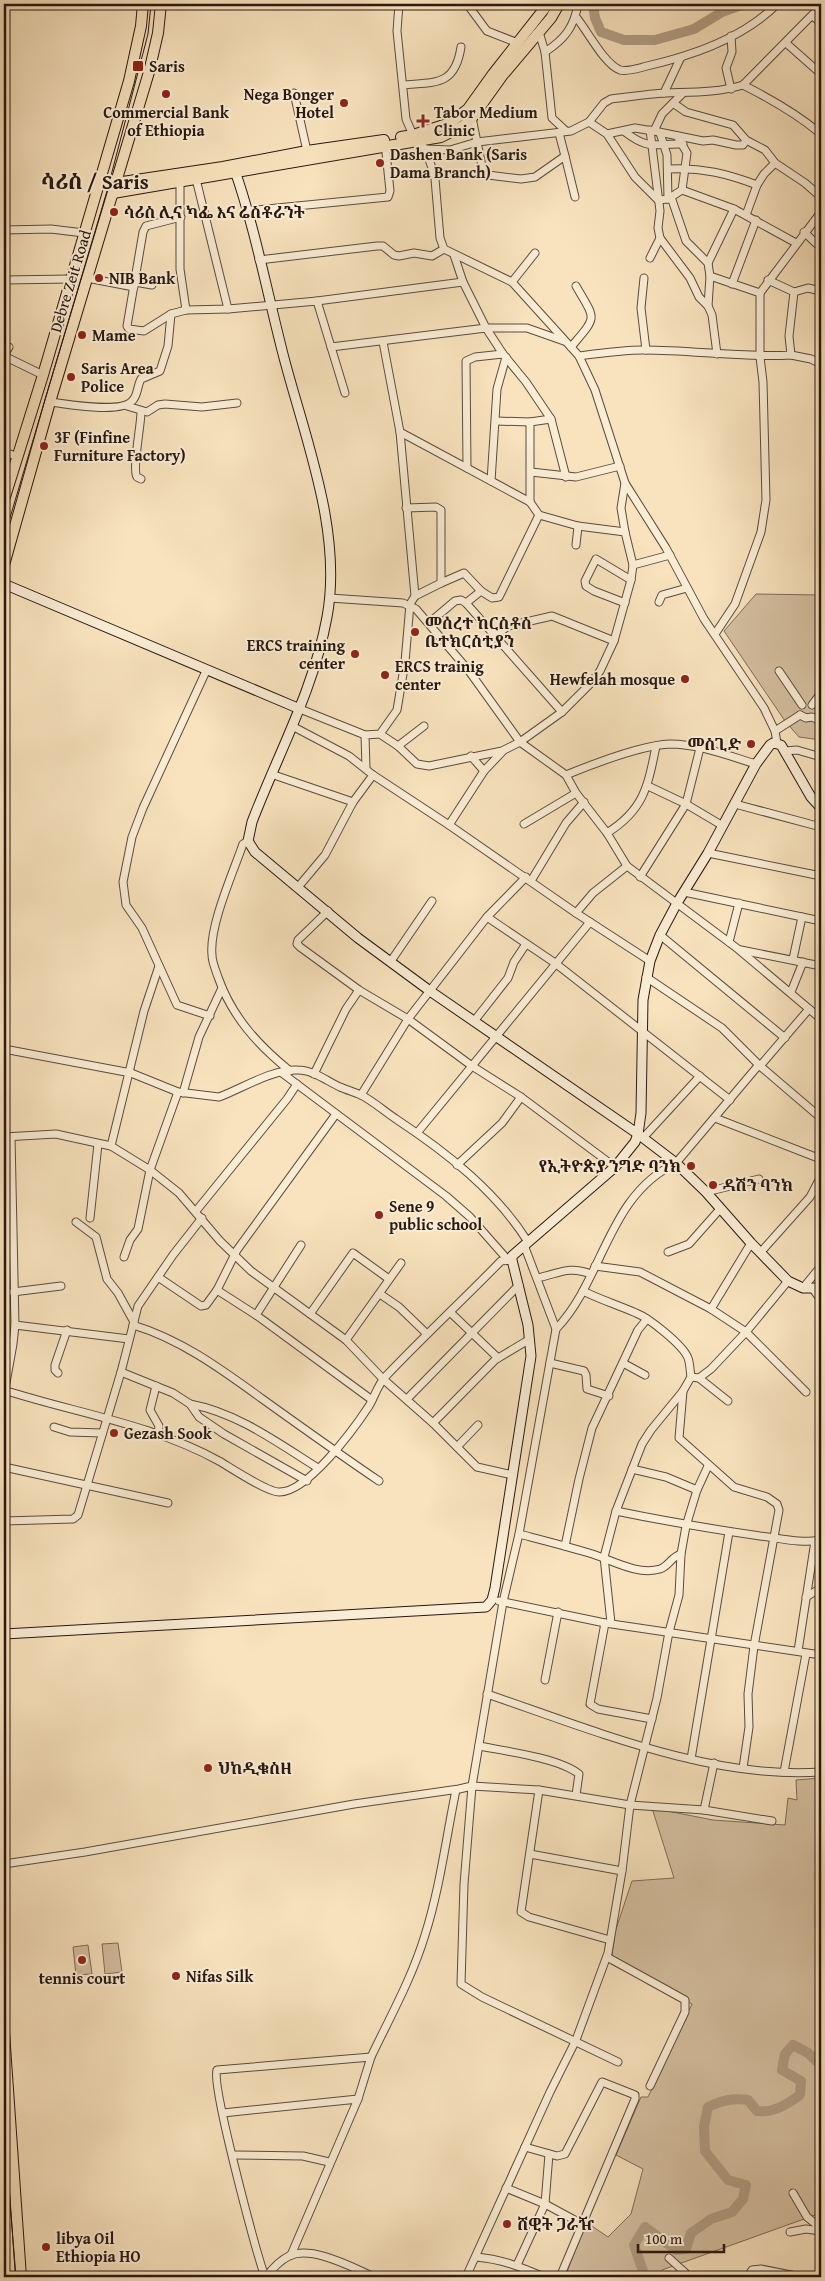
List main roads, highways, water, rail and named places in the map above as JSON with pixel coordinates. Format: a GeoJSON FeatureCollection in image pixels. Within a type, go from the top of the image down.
{"type":"FeatureCollection","features":[{"type":"Feature","properties":{"kind":"main road","name":"Debre Zeit Road"},"geometry":{"type":"LineString","coordinates":[[4,500],[16,456],[43,375],[133,64],[141,26],[143,4]]}},
{"type":"Feature","properties":{"kind":"main road","name":"Debre Zeit Road"},"geometry":{"type":"LineString","coordinates":[[4,565],[50,402],[155,51],[161,4]]}},
{"type":"Feature","properties":{"kind":"main road"},"geometry":{"type":"LineString","coordinates":[[419,142],[460,116],[474,102],[548,4]]}},
{"type":"Feature","properties":{"kind":"main road"},"geometry":{"type":"LineString","coordinates":[[115,188],[196,178],[307,151],[385,143],[419,142],[447,134],[472,118],[502,76],[539,32],[559,4]]}},
{"type":"Feature","properties":{"kind":"main road"},"geometry":{"type":"LineString","coordinates":[[115,188],[385,143]]}},
{"type":"Feature","properties":{"kind":"main road"},"geometry":{"type":"LineString","coordinates":[[4,2032],[21,2277]]}},
{"type":"Feature","properties":{"kind":"main road"},"geometry":{"type":"LineString","coordinates":[[4,2266],[4,2277]]}},
{"type":"Feature","properties":{"kind":"waterway"},"geometry":{"type":"LineString","coordinates":[[593,4],[595,18],[601,32],[624,40],[655,40],[694,29],[722,12],[744,4]]}},
{"type":"Feature","properties":{"kind":"waterway"},"geometry":{"type":"LineString","coordinates":[[645,2277],[634,2245],[645,2227],[676,2250],[686,2249],[691,2233],[711,2219],[732,2212],[743,2199],[746,2185],[728,2180],[705,2151],[704,2126],[708,2107],[723,2101],[737,2099],[748,2100],[757,2111],[769,2111],[780,2108],[800,2095],[801,2081],[782,2070],[785,2054],[793,2045],[808,2053],[816,2061],[821,2060]]}},
{"type":"Feature","properties":{"kind":"tram line"},"geometry":{"type":"LineString","coordinates":[[4,538],[107,191],[148,34],[151,4]]}},
{"type":"Feature","properties":{"kind":"tram line"},"geometry":{"type":"LineString","coordinates":[[4,2129],[16,2277]]}},
{"type":"Feature","properties":{"kind":"place","name":"Saris"},"geometry":{"type":"Point","coordinates":[138,66]}},
{"type":"Feature","properties":{"kind":"place","name":"Commercial Bank of Ethiopia"},"geometry":{"type":"Point","coordinates":[166,94]}},
{"type":"Feature","properties":{"kind":"place","name":"Nega Bonger Hotel"},"geometry":{"type":"Point","coordinates":[344,103]}},
{"type":"Feature","properties":{"kind":"place","name":"Tabor Medium Clinic"},"geometry":{"type":"Point","coordinates":[423,121]}},
{"type":"Feature","properties":{"kind":"place","name":"Dashen Bank (Saris Dama Branch)"},"geometry":{"type":"Point","coordinates":[380,163]}},
{"type":"Feature","properties":{"kind":"place","name":"ሳሪስ ሊና ካፌ እና ሬስቶራንት"},"geometry":{"type":"Point","coordinates":[114,212]}},
{"type":"Feature","properties":{"kind":"place","name":"NIB Bank"},"geometry":{"type":"Point","coordinates":[99,278]}},
{"type":"Feature","properties":{"kind":"place","name":"Mame"},"geometry":{"type":"Point","coordinates":[82,335]}},
{"type":"Feature","properties":{"kind":"place","name":"Saris Area Police"},"geometry":{"type":"Point","coordinates":[71,377]}},
{"type":"Feature","properties":{"kind":"place","name":"3F (Finfine Furniture Factory)"},"geometry":{"type":"Point","coordinates":[44,446]}},
{"type":"Feature","properties":{"kind":"place","name":"መሰረተ ከርስቶስ ቤተክርስቲያን"},"geometry":{"type":"Point","coordinates":[415,632]}},
{"type":"Feature","properties":{"kind":"place","name":"ERCS training center"},"geometry":{"type":"Point","coordinates":[355,654]}},
{"type":"Feature","properties":{"kind":"place","name":"ERCS trainig center"},"geometry":{"type":"Point","coordinates":[385,675]}},
{"type":"Feature","properties":{"kind":"place","name":"Hewfelah mosque"},"geometry":{"type":"Point","coordinates":[685,679]}},
{"type":"Feature","properties":{"kind":"place","name":"መስጊድ"},"geometry":{"type":"Point","coordinates":[751,744]}},
{"type":"Feature","properties":{"kind":"place","name":"የኢትዮጵያ ንግድ ባንክ"},"geometry":{"type":"Point","coordinates":[691,1166]}},
{"type":"Feature","properties":{"kind":"place","name":"ዳሽን ባንክ"},"geometry":{"type":"Point","coordinates":[713,1185]}},
{"type":"Feature","properties":{"kind":"place","name":"Sene 9 public school"},"geometry":{"type":"Point","coordinates":[379,1215]}},
{"type":"Feature","properties":{"kind":"place","name":"Gezash Sook"},"geometry":{"type":"Point","coordinates":[114,1433]}},
{"type":"Feature","properties":{"kind":"place","name":"ህከዲቁስዘ"},"geometry":{"type":"Point","coordinates":[208,1768]}},
{"type":"Feature","properties":{"kind":"place","name":"tennis court"},"geometry":{"type":"Point","coordinates":[82,1960]}},
{"type":"Feature","properties":{"kind":"place","name":"Nifas Silk"},"geometry":{"type":"Point","coordinates":[176,1976]}},
{"type":"Feature","properties":{"kind":"place","name":"ሸዊት ጋራዥ"},"geometry":{"type":"Point","coordinates":[507,2224]}},
{"type":"Feature","properties":{"kind":"place","name":"libya Oil Ethiopia HO"},"geometry":{"type":"Point","coordinates":[46,2247]}},
{"type":"Feature","properties":{"kind":"district","name":"ሳሪስ / Saris"},"geometry":{"type":"Point","coordinates":[95,182]}}]}
